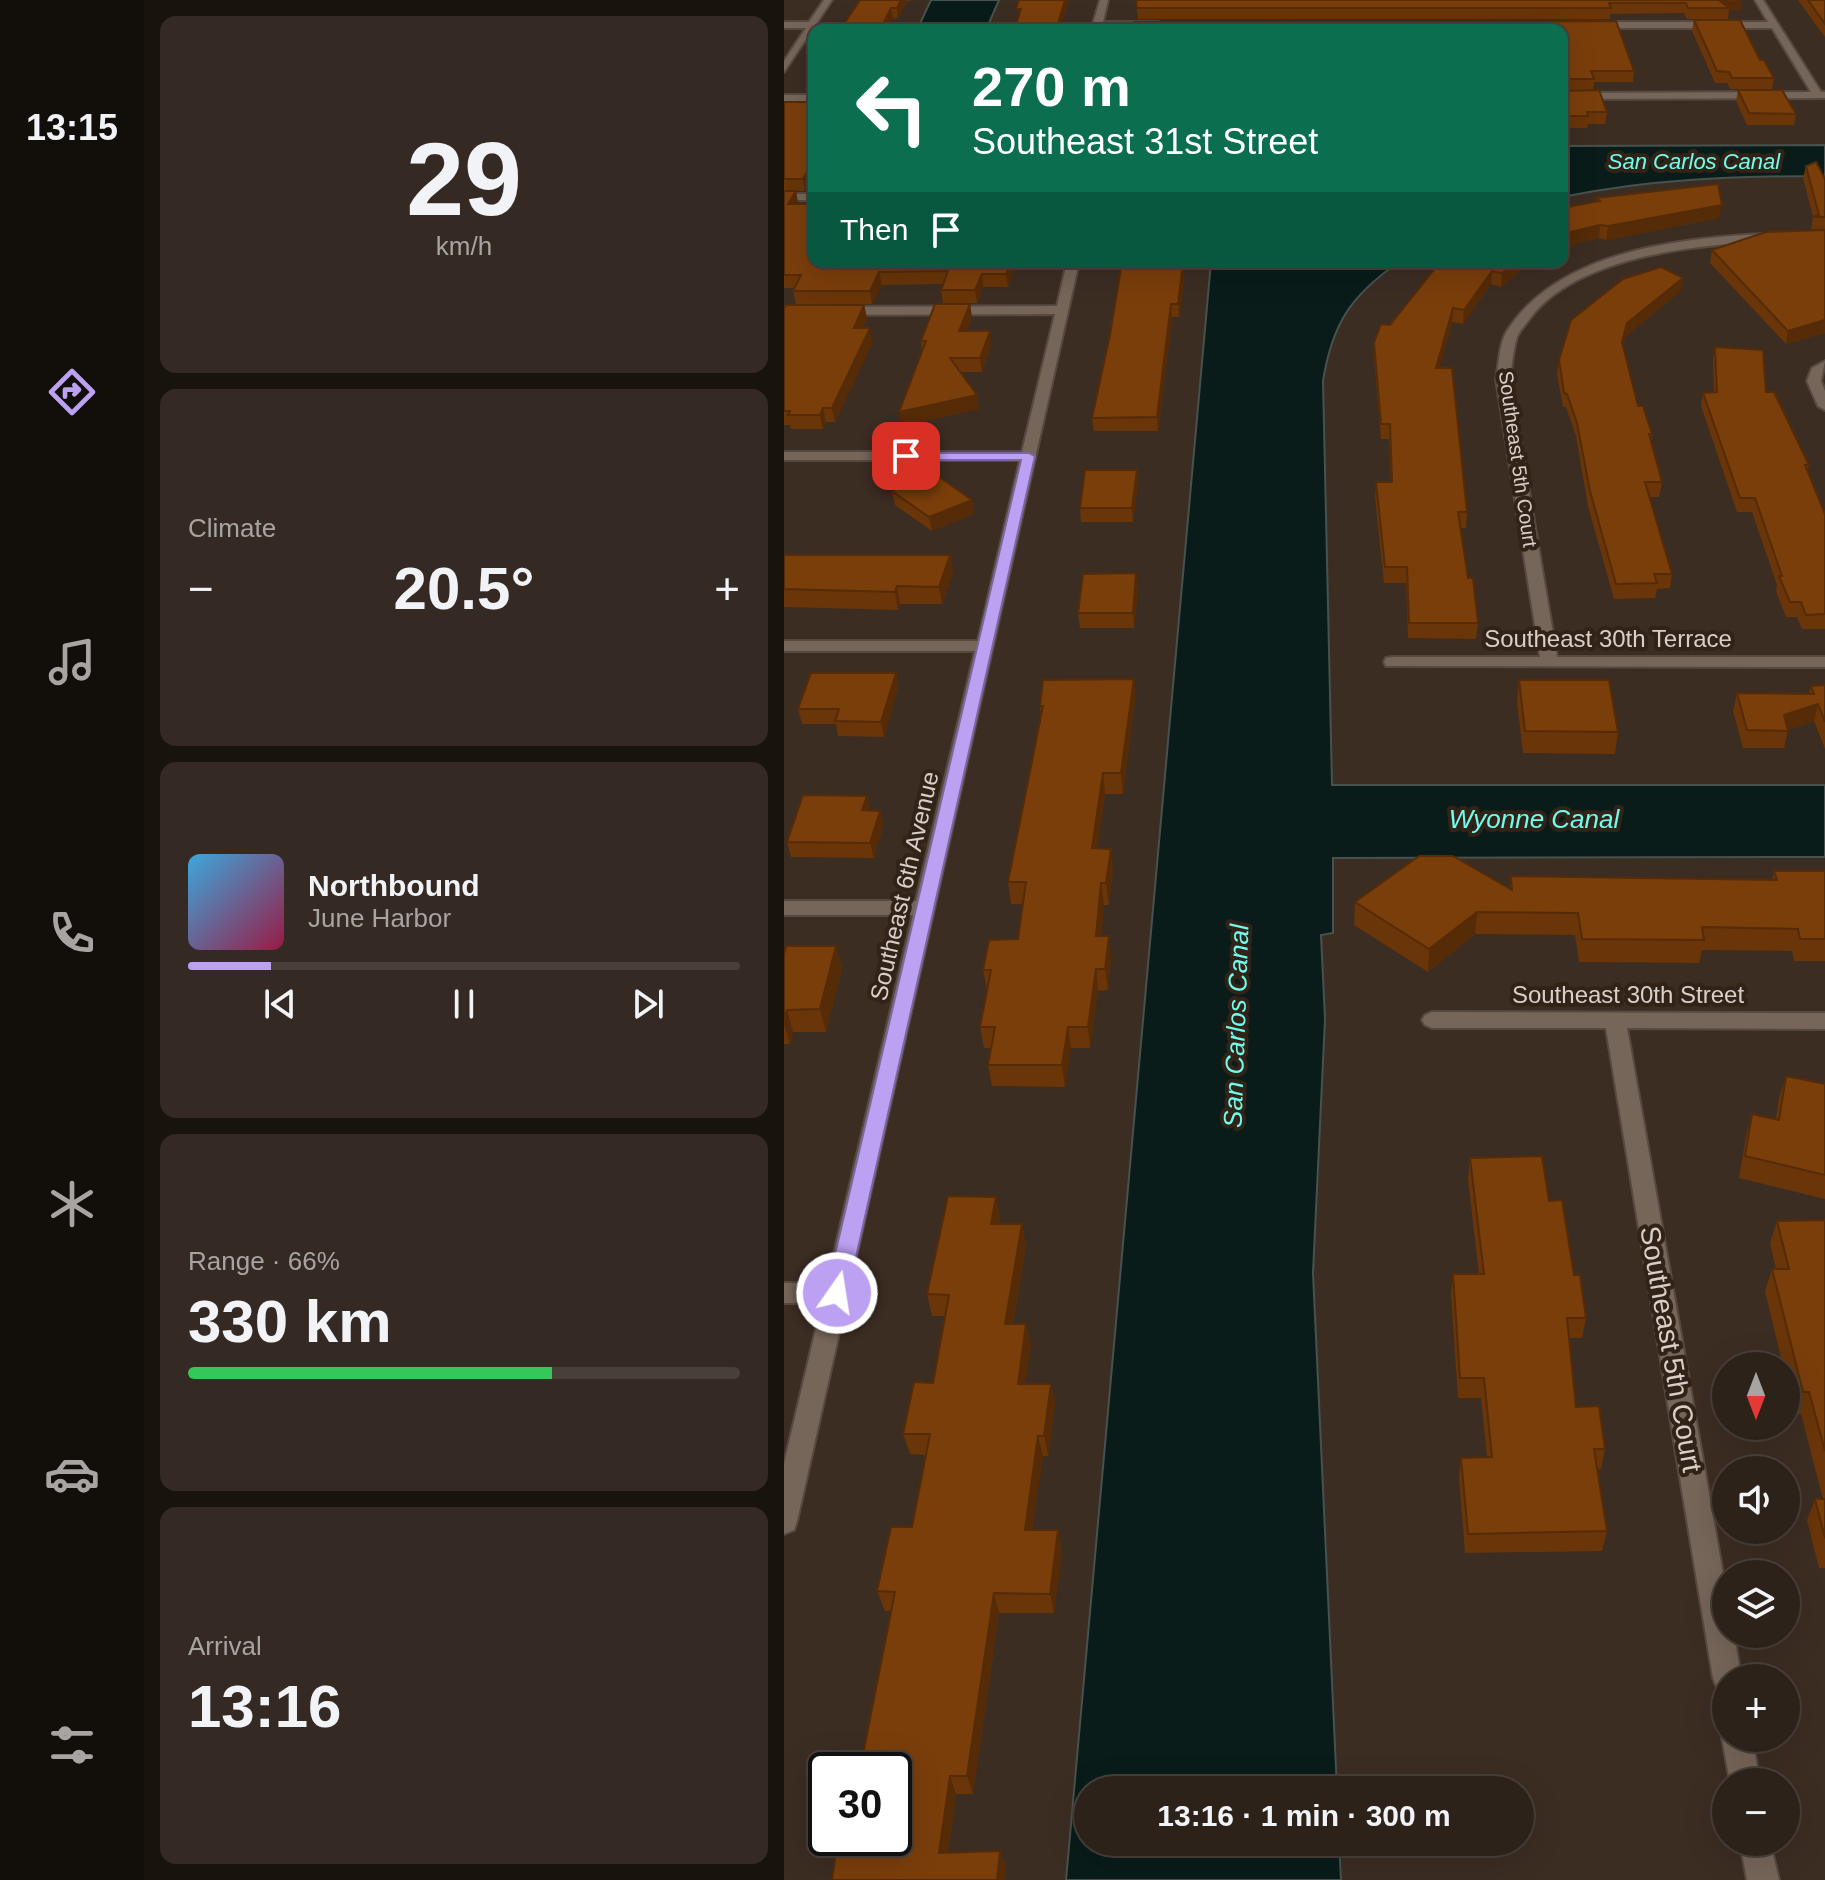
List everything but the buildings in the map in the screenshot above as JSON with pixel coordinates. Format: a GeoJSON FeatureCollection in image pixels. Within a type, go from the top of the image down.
{"type":"FeatureCollection","features":[{"type":"Feature","properties":{"kind":"street"},"geometry":{"type":"LineString","coordinates":[[813,24],[828,0]]}},
{"type":"Feature","properties":{"kind":"street"},"geometry":{"type":"LineString","coordinates":[[1098,24],[1104,0]]}},
{"type":"Feature","properties":{"kind":"street"},"geometry":{"type":"LineString","coordinates":[[1759,0],[1822,95]]}},
{"type":"Feature","properties":{"kind":"street"},"geometry":{"type":"LineString","coordinates":[[784,25],[808,25]]}},
{"type":"Feature","properties":{"kind":"street"},"geometry":{"type":"LineString","coordinates":[[1585,25],[1774,25]]}},
{"type":"Feature","properties":{"kind":"street"},"geometry":{"type":"LineString","coordinates":[[784,69],[808,31]]}},
{"type":"Feature","properties":{"kind":"street"},"geometry":{"type":"LineString","coordinates":[[1568,96],[1822,95]]}},
{"type":"Feature","properties":{"kind":"street"},"geometry":{"type":"LineString","coordinates":[[784,98],[808,98]]}},
{"type":"Feature","properties":{"kind":"street"},"geometry":{"type":"LineString","coordinates":[[784,197],[808,197]]}},
{"type":"Feature","properties":{"kind":"street","name":"Southeast 5th Court"},"geometry":{"type":"LineString","coordinates":[[1549,662],[1502,367],[1508,343],[1520,321],[1539,301],[1568,282],[1627,258],[1683,245],[1767,237],[1825,236]]}},
{"type":"Feature","properties":{"kind":"street","name":"Southeast 6th Avenue"},"geometry":{"type":"LineString","coordinates":[[784,1521],[1072,268]]}},
{"type":"Feature","properties":{"kind":"street"},"geometry":{"type":"LineString","coordinates":[[784,311],[1062,310]]}},
{"type":"Feature","properties":{"kind":"street"},"geometry":{"type":"LineString","coordinates":[[1823,366],[1817,371],[1814,381],[1825,406]]}},
{"type":"Feature","properties":{"kind":"street"},"geometry":{"type":"LineString","coordinates":[[784,456],[1029,456]]}},
{"type":"Feature","properties":{"kind":"street"},"geometry":{"type":"LineString","coordinates":[[784,646],[985,646]]}},
{"type":"Feature","properties":{"kind":"street","name":"Southeast 30th Terrace"},"geometry":{"type":"LineString","coordinates":[[1392,662],[1825,662]]}},
{"type":"Feature","properties":{"kind":"street"},"geometry":{"type":"LineString","coordinates":[[784,908],[925,908]]}},
{"type":"Feature","properties":{"kind":"street","name":"Southeast 30th Street"},"geometry":{"type":"LineString","coordinates":[[1432,1020],[1825,1021]]}},
{"type":"Feature","properties":{"kind":"street","name":"Southeast 5th Court"},"geometry":{"type":"LineString","coordinates":[[1615,1020],[1725,1664]]}},
{"type":"Feature","properties":{"kind":"street"},"geometry":{"type":"LineString","coordinates":[[784,1293],[837,1293]]}},
{"type":"Feature","properties":{"kind":"street"},"geometry":{"type":"LineString","coordinates":[[1758,1856],[1763,1880]]}},
{"type":"Feature","properties":{"kind":"water"},"geometry":{"type":"Polygon","coordinates":[[[931,0],[999,0],[989,24],[920,24],[931,0]]]}},
{"type":"Feature","properties":{"kind":"water","name":"San Carlos Canal"},"geometry":{"type":"Polygon","coordinates":[[[1825,145],[1825,176],[1693,180],[1568,196],[1568,146],[1825,145]]]}},
{"type":"Feature","properties":{"kind":"water"},"geometry":{"type":"Polygon","coordinates":[[[1210,268],[1390,268],[1368,286],[1346,312],[1332,343],[1323,381],[1332,785],[1825,785],[1825,857],[1333,858],[1333,933],[1321,935],[1325,1019],[1313,1273],[1336,1776],[1075,1776],[1210,268]]]}},
{"type":"Feature","properties":{"kind":"water"},"geometry":{"type":"Polygon","coordinates":[[[1074,1791],[1074,1856],[1340,1856],[1341,1880],[1066,1880],[1074,1791]]]}},
{"type":"Feature","properties":{"kind":"route"},"geometry":{"type":"LineString","coordinates":[[837,1293],[1029,456],[906,456]]}},
{"type":"Feature","properties":{"kind":"water label","name":"Wyonne Canal"},"geometry":{"type":"Point","coordinates":[1534,819]}}]}
